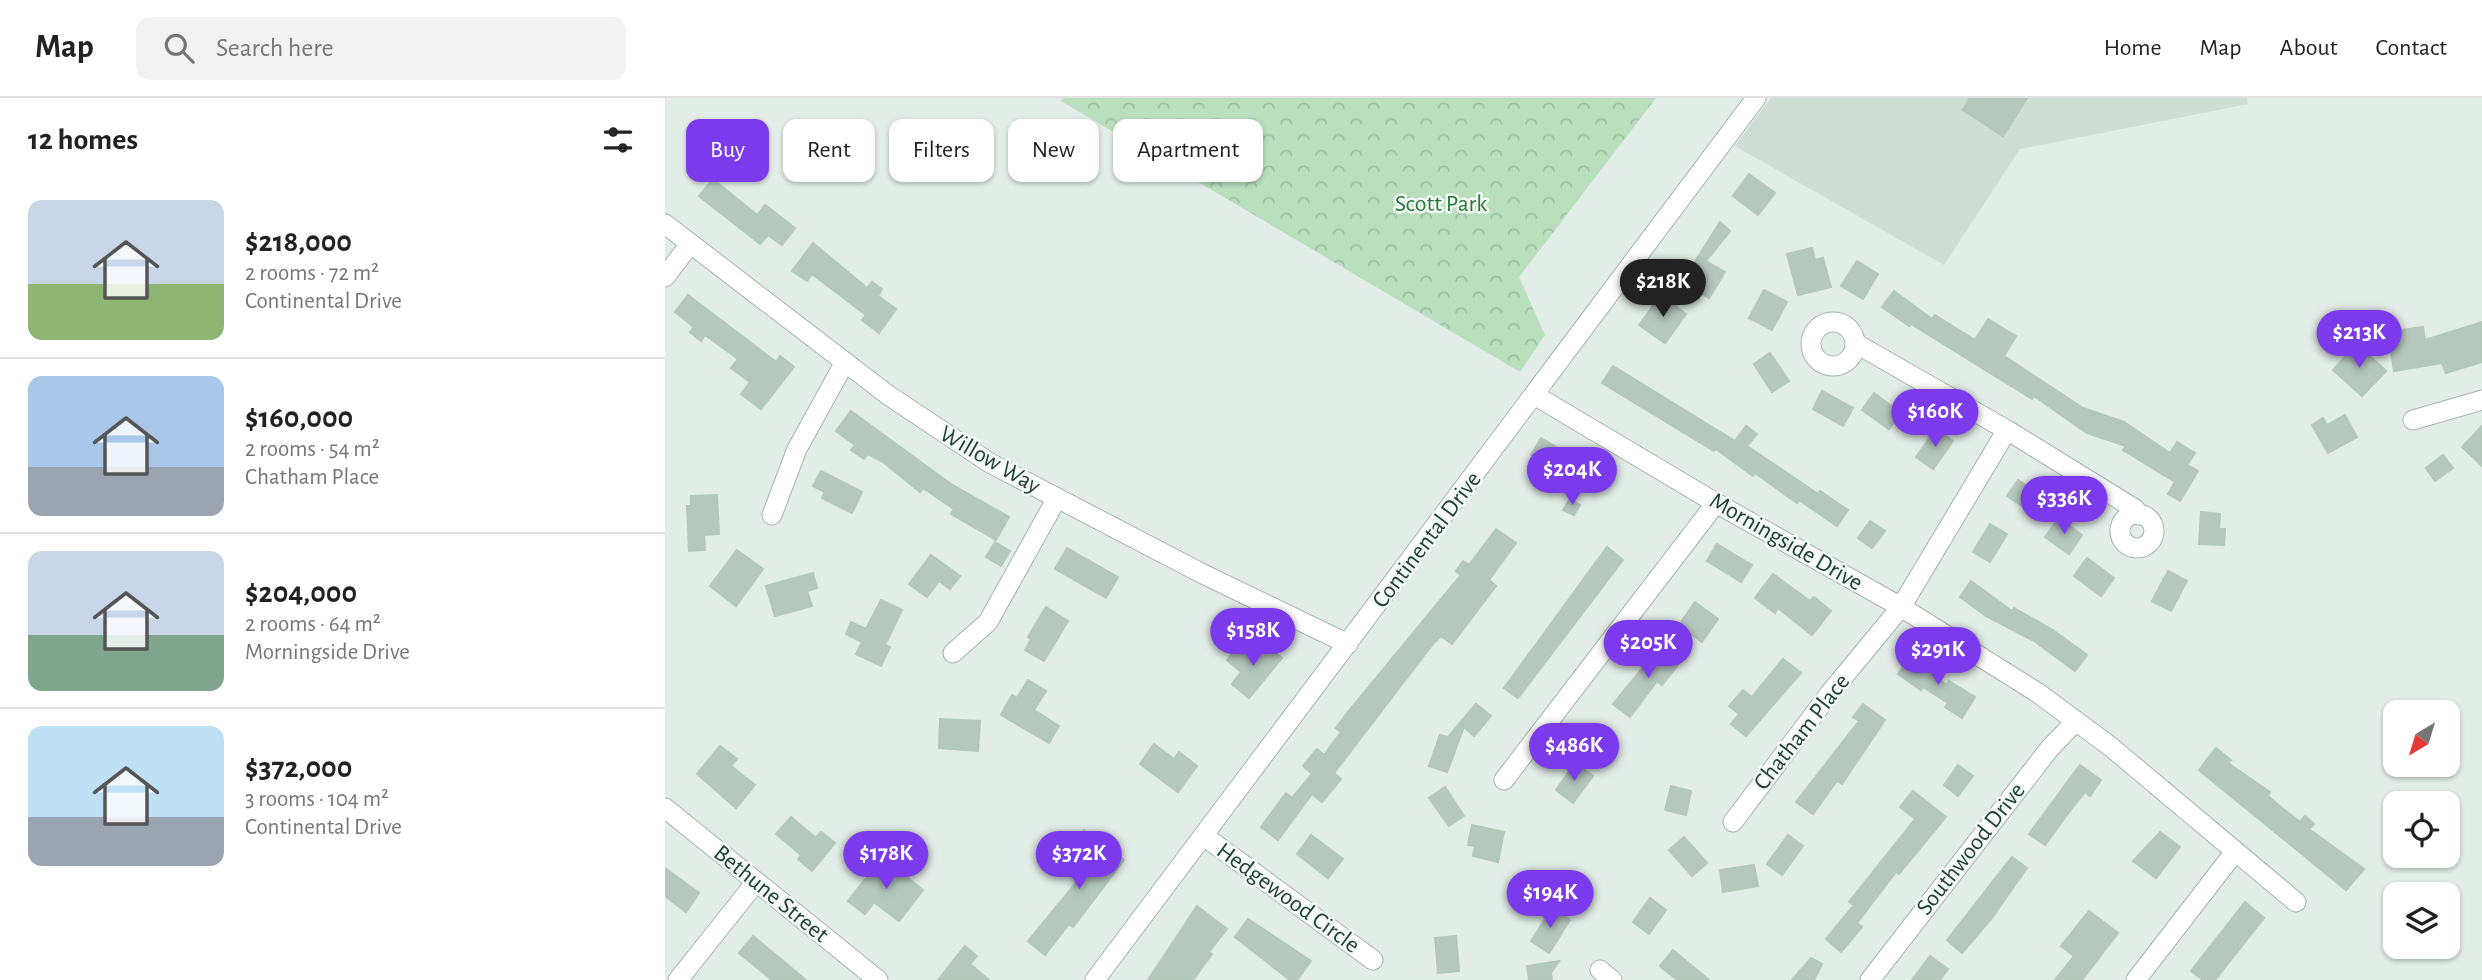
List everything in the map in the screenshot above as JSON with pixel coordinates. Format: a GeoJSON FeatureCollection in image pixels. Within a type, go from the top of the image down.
{"type":"FeatureCollection","features":[{"type":"Feature","properties":{"kind":"street","name":"Continental Drive"},"geometry":{"type":"LineString","coordinates":[[1095,980],[1536,396],[1756,98]]}},
{"type":"Feature","properties":{"kind":"street","name":"Willow Way"},"geometry":{"type":"LineString","coordinates":[[665,224],[925,421],[990,463],[1348,644]]}},
{"type":"Feature","properties":{"kind":"street"},"geometry":{"type":"LineString","coordinates":[[665,277],[690,244]]}},
{"type":"Feature","properties":{"kind":"street"},"geometry":{"type":"LineString","coordinates":[[1855,343],[2007,430],[2139,514]]}},
{"type":"Feature","properties":{"kind":"street"},"geometry":{"type":"LineString","coordinates":[[772,515],[797,449],[845,362]]}},
{"type":"Feature","properties":{"kind":"street","name":"Morningside Drive"},"geometry":{"type":"LineString","coordinates":[[1536,396],[1716,503],[1901,607],[2038,693],[2296,902]]}},
{"type":"Feature","properties":{"kind":"street"},"geometry":{"type":"LineString","coordinates":[[2413,420],[2482,400]]}},
{"type":"Feature","properties":{"kind":"street","name":"Chatham Place"},"geometry":{"type":"LineString","coordinates":[[1733,822],[1830,692],[1901,607],[2007,430]]}},
{"type":"Feature","properties":{"kind":"street"},"geometry":{"type":"LineString","coordinates":[[953,653],[988,622],[1057,498]]}},
{"type":"Feature","properties":{"kind":"street"},"geometry":{"type":"LineString","coordinates":[[1503,780],[1716,503]]}},
{"type":"Feature","properties":{"kind":"street","name":"Southwood Drive"},"geometry":{"type":"LineString","coordinates":[[1870,980],[2050,748],[2075,721]]}},
{"type":"Feature","properties":{"kind":"street","name":"Bethune Street"},"geometry":{"type":"LineString","coordinates":[[665,808],[878,980]]}},
{"type":"Feature","properties":{"kind":"street","name":"Hedgewood Circle"},"geometry":{"type":"LineString","coordinates":[[1203,836],[1373,960]]}},
{"type":"Feature","properties":{"kind":"street"},"geometry":{"type":"LineString","coordinates":[[2136,980],[2234,853]]}},
{"type":"Feature","properties":{"kind":"street"},"geometry":{"type":"LineString","coordinates":[[678,980],[757,882]]}},
{"type":"Feature","properties":{"kind":"shaded area"},"geometry":{"type":"Polygon","coordinates":[[[1771,98],[2247,98],[2248,104],[2020,149],[1944,265],[1735,146],[1771,98]]]}},
{"type":"Feature","properties":{"kind":"green space","name":"Scott Park"},"geometry":{"type":"Polygon","coordinates":[[[1063,98],[1656,98],[1519,277],[1545,335],[1520,372],[1198,182],[1263,182],[1263,119],[1113,119],[1113,132],[1099,123],[1099,119],[1091,119],[1061,101],[1063,98]]]}},
{"type":"Feature","properties":{"kind":"building"},"geometry":{"type":"Polygon","coordinates":[[[1970,98],[2027,98],[2003,136],[1963,110],[1970,98]]]}},
{"type":"Feature","properties":{"kind":"building"},"geometry":{"type":"Polygon","coordinates":[[[1749,174],[1775,193],[1758,215],[1733,196],[1749,174]]]}},
{"type":"Feature","properties":{"kind":"building"},"geometry":{"type":"Polygon","coordinates":[[[711,182],[717,182],[757,215],[765,205],[795,228],[782,245],[768,235],[760,244],[699,196],[711,182]]]}},
{"type":"Feature","properties":{"kind":"building"},"geometry":{"type":"Polygon","coordinates":[[[1720,222],[1730,231],[1706,261],[1725,272],[1709,298],[1683,281],[1720,222]]]}},
{"type":"Feature","properties":{"kind":"building"},"geometry":{"type":"Polygon","coordinates":[[[813,243],[867,288],[872,282],[882,289],[878,296],[896,309],[879,333],[862,320],[866,315],[812,274],[807,281],[792,271],[813,243]]]}},
{"type":"Feature","properties":{"kind":"building"},"geometry":{"type":"Polygon","coordinates":[[[1812,248],[1815,260],[1823,258],[1831,287],[1798,295],[1787,254],[1812,248]]]}},
{"type":"Feature","properties":{"kind":"building"},"geometry":{"type":"Polygon","coordinates":[[[1857,261],[1878,274],[1863,299],[1841,286],[1857,261]]]}},
{"type":"Feature","properties":{"kind":"building"},"geometry":{"type":"Polygon","coordinates":[[[1764,290],[1787,302],[1772,330],[1749,318],[1764,290]]]}},
{"type":"Feature","properties":{"kind":"building"},"geometry":{"type":"Polygon","coordinates":[[[1894,291],[1932,319],[1935,315],[1975,340],[1988,319],[2016,336],[2004,356],[2083,408],[2124,422],[2170,453],[2177,442],[2195,453],[2187,465],[2198,471],[2180,501],[2168,494],[2175,482],[2123,450],[2126,446],[2087,433],[2034,396],[2032,399],[1882,307],[1894,291]]]}},
{"type":"Feature","properties":{"kind":"building"},"geometry":{"type":"Polygon","coordinates":[[[688,295],[776,362],[780,356],[794,367],[761,409],[741,394],[750,382],[731,368],[738,359],[705,335],[701,341],[690,332],[694,327],[675,312],[688,295]]]}},
{"type":"Feature","properties":{"kind":"building"},"geometry":{"type":"Polygon","coordinates":[[[1661,295],[1686,314],[1665,343],[1639,325],[1661,295]]]}},
{"type":"Feature","properties":{"kind":"building"},"geometry":{"type":"Polygon","coordinates":[[[2482,322],[2482,362],[2446,373],[2442,363],[2394,371],[2388,332],[2423,327],[2425,340],[2482,322]]]}},
{"type":"Feature","properties":{"kind":"building"},"geometry":{"type":"Polygon","coordinates":[[[2357,344],[2386,371],[2362,396],[2333,370],[2357,344]]]}},
{"type":"Feature","properties":{"kind":"building"},"geometry":{"type":"Polygon","coordinates":[[[1770,353],[1789,381],[1772,392],[1754,364],[1770,353]]]}},
{"type":"Feature","properties":{"kind":"building"},"geometry":{"type":"Polygon","coordinates":[[[1613,366],[1735,441],[1746,426],[1757,434],[1747,446],[1818,494],[1820,491],[1848,510],[1837,526],[1799,500],[1797,503],[1716,449],[1714,451],[1602,383],[1613,366]]]}},
{"type":"Feature","properties":{"kind":"building"},"geometry":{"type":"Polygon","coordinates":[[[1822,391],[1853,408],[1843,426],[1813,409],[1822,391]]]}},
{"type":"Feature","properties":{"kind":"building"},"geometry":{"type":"Polygon","coordinates":[[[1874,393],[1901,413],[1889,429],[1862,410],[1874,393]]]}},
{"type":"Feature","properties":{"kind":"building"},"geometry":{"type":"Polygon","coordinates":[[[851,411],[951,484],[1009,517],[996,540],[951,514],[954,509],[923,488],[920,492],[883,462],[868,454],[864,459],[851,450],[855,445],[836,431],[851,411]]]}},
{"type":"Feature","properties":{"kind":"building"},"geometry":{"type":"Polygon","coordinates":[[[2345,415],[2357,437],[2328,453],[2312,425],[2323,418],[2327,425],[2345,415]]]}},
{"type":"Feature","properties":{"kind":"building"},"geometry":{"type":"Polygon","coordinates":[[[2482,426],[2482,466],[2462,447],[2482,426]]]}},
{"type":"Feature","properties":{"kind":"building"},"geometry":{"type":"Polygon","coordinates":[[[1936,429],[1953,441],[1933,469],[1916,457],[1936,429]]]}},
{"type":"Feature","properties":{"kind":"building"},"geometry":{"type":"Polygon","coordinates":[[[1541,438],[1580,461],[1564,488],[1539,473],[1544,463],[1531,455],[1541,438]]]}},
{"type":"Feature","properties":{"kind":"building"},"geometry":{"type":"Polygon","coordinates":[[[2443,455],[2453,468],[2435,481],[2426,468],[2443,455]]]}},
{"type":"Feature","properties":{"kind":"building"},"geometry":{"type":"Polygon","coordinates":[[[821,471],[862,492],[852,513],[822,498],[825,492],[813,486],[821,471]]]}},
{"type":"Feature","properties":{"kind":"building"},"geometry":{"type":"Polygon","coordinates":[[[2018,480],[2047,498],[2036,515],[2007,496],[2018,480]]]}},
{"type":"Feature","properties":{"kind":"building"},"geometry":{"type":"Polygon","coordinates":[[[717,495],[719,534],[704,535],[705,550],[689,551],[687,506],[691,506],[691,496],[717,495]]]}},
{"type":"Feature","properties":{"kind":"building"},"geometry":{"type":"Polygon","coordinates":[[[1570,499],[1580,505],[1574,515],[1563,510],[1570,499]]]}},
{"type":"Feature","properties":{"kind":"building"},"geometry":{"type":"Polygon","coordinates":[[[2201,512],[2220,514],[2219,529],[2225,529],[2224,545],[2199,544],[2201,512]]]}},
{"type":"Feature","properties":{"kind":"building"},"geometry":{"type":"Polygon","coordinates":[[[2059,518],[2082,535],[2069,554],[2045,537],[2059,518]]]}},
{"type":"Feature","properties":{"kind":"building"},"geometry":{"type":"Polygon","coordinates":[[[1870,521],[1885,531],[1872,548],[1858,538],[1870,521]]]}},
{"type":"Feature","properties":{"kind":"building"},"geometry":{"type":"Polygon","coordinates":[[[1990,524],[2007,534],[1990,562],[1973,552],[1990,524]]]}},
{"type":"Feature","properties":{"kind":"building"},"geometry":{"type":"Polygon","coordinates":[[[1496,529],[1516,543],[1489,580],[1496,586],[1452,644],[1441,636],[1433,644],[1334,773],[1341,779],[1322,802],[1312,794],[1278,840],[1261,827],[1286,793],[1292,798],[1312,774],[1303,766],[1317,749],[1324,755],[1341,732],[1336,728],[1347,713],[1461,575],[1456,571],[1463,561],[1469,565],[1496,529]]]}},
{"type":"Feature","properties":{"kind":"building"},"geometry":{"type":"Polygon","coordinates":[[[995,542],[1010,551],[1001,566],[986,557],[995,542]]]}},
{"type":"Feature","properties":{"kind":"building"},"geometry":{"type":"Polygon","coordinates":[[[1717,544],[1752,565],[1741,582],[1707,561],[1717,544]]]}},
{"type":"Feature","properties":{"kind":"building"},"geometry":{"type":"Polygon","coordinates":[[[1607,547],[1623,560],[1518,698],[1504,688],[1607,547]]]}},
{"type":"Feature","properties":{"kind":"building"},"geometry":{"type":"Polygon","coordinates":[[[1067,548],[1118,577],[1106,598],[1055,569],[1067,548]]]}},
{"type":"Feature","properties":{"kind":"building"},"geometry":{"type":"Polygon","coordinates":[[[737,550],[763,569],[736,606],[710,586],[737,550]]]}},
{"type":"Feature","properties":{"kind":"building"},"geometry":{"type":"Polygon","coordinates":[[[931,555],[960,576],[950,589],[939,581],[927,597],[909,584],[931,555]]]}},
{"type":"Feature","properties":{"kind":"building"},"geometry":{"type":"Polygon","coordinates":[[[2087,558],[2114,578],[2101,596],[2074,576],[2087,558]]]}},
{"type":"Feature","properties":{"kind":"building"},"geometry":{"type":"Polygon","coordinates":[[[2168,571],[2187,581],[2171,611],[2152,601],[2168,571]]]}},
{"type":"Feature","properties":{"kind":"building"},"geometry":{"type":"Polygon","coordinates":[[[813,573],[817,588],[807,591],[812,606],[775,616],[766,586],[813,573]]]}},
{"type":"Feature","properties":{"kind":"building"},"geometry":{"type":"Polygon","coordinates":[[[1773,574],[1810,601],[1814,597],[1831,611],[1812,635],[1778,608],[1775,613],[1755,598],[1773,574]]]}},
{"type":"Feature","properties":{"kind":"building"},"geometry":{"type":"Polygon","coordinates":[[[1971,581],[2012,611],[2014,608],[2053,630],[2087,655],[2075,671],[2034,641],[1986,616],[1960,597],[1971,581]]]}},
{"type":"Feature","properties":{"kind":"building"},"geometry":{"type":"Polygon","coordinates":[[[881,600],[902,610],[885,645],[890,647],[881,666],[856,654],[862,642],[846,634],[851,622],[866,629],[881,600]]]}},
{"type":"Feature","properties":{"kind":"building"},"geometry":{"type":"Polygon","coordinates":[[[1695,602],[1718,619],[1702,642],[1679,625],[1695,602]]]}},
{"type":"Feature","properties":{"kind":"building"},"geometry":{"type":"Polygon","coordinates":[[[1046,607],[1068,621],[1044,661],[1025,650],[1031,639],[1028,637],[1046,607]]]}},
{"type":"Feature","properties":{"kind":"building"},"geometry":{"type":"Polygon","coordinates":[[[1263,643],[1282,658],[1249,698],[1232,684],[1241,672],[1227,660],[1236,648],[1250,659],[1263,643]]]}},
{"type":"Feature","properties":{"kind":"building"},"geometry":{"type":"Polygon","coordinates":[[[1662,644],[1682,660],[1662,685],[1657,681],[1630,717],[1613,704],[1662,644]]]}},
{"type":"Feature","properties":{"kind":"building"},"geometry":{"type":"Polygon","coordinates":[[[1910,657],[1946,685],[1949,681],[1975,697],[1962,718],[1945,707],[1948,703],[1923,687],[1921,690],[1898,674],[1910,657]]]}},
{"type":"Feature","properties":{"kind":"building"},"geometry":{"type":"Polygon","coordinates":[[[1783,659],[1801,673],[1746,736],[1731,724],[1739,714],[1729,706],[1743,690],[1752,697],[1783,659]]]}},
{"type":"Feature","properties":{"kind":"building"},"geometry":{"type":"Polygon","coordinates":[[[1028,680],[1046,691],[1034,710],[1059,726],[1049,743],[1001,715],[1012,695],[1017,698],[1028,680]]]}},
{"type":"Feature","properties":{"kind":"building"},"geometry":{"type":"Polygon","coordinates":[[[1476,704],[1491,716],[1474,736],[1464,727],[1447,772],[1429,766],[1440,735],[1448,737],[1476,704]]]}},
{"type":"Feature","properties":{"kind":"building"},"geometry":{"type":"Polygon","coordinates":[[[1863,704],[1885,720],[1842,784],[1837,781],[1813,814],[1796,802],[1859,721],[1853,717],[1863,704]]]}},
{"type":"Feature","properties":{"kind":"building"},"geometry":{"type":"Polygon","coordinates":[[[940,719],[980,721],[978,751],[939,748],[940,719]]]}},
{"type":"Feature","properties":{"kind":"building"},"geometry":{"type":"Polygon","coordinates":[[[1154,744],[1174,759],[1179,752],[1197,766],[1178,792],[1140,764],[1154,744]]]}},
{"type":"Feature","properties":{"kind":"building"},"geometry":{"type":"Polygon","coordinates":[[[720,746],[737,759],[731,766],[755,785],[736,808],[697,774],[720,746]]]}},
{"type":"Feature","properties":{"kind":"building"},"geometry":{"type":"Polygon","coordinates":[[[2216,748],[2231,760],[2228,763],[2270,792],[2268,796],[2282,808],[2300,822],[2305,816],[2314,824],[2309,829],[2364,869],[2346,890],[2199,770],[2216,748]]]}},
{"type":"Feature","properties":{"kind":"building"},"geometry":{"type":"Polygon","coordinates":[[[1575,763],[1593,776],[1573,803],[1556,790],[1575,763]]]}},
{"type":"Feature","properties":{"kind":"building"},"geometry":{"type":"Polygon","coordinates":[[[1958,765],[1973,776],[1958,796],[1944,785],[1958,765]]]}},
{"type":"Feature","properties":{"kind":"building"},"geometry":{"type":"Polygon","coordinates":[[[2080,765],[2101,780],[2090,796],[2085,792],[2045,845],[2029,834],[2080,765]]]}},
{"type":"Feature","properties":{"kind":"building"},"geometry":{"type":"Polygon","coordinates":[[[1671,786],[1691,791],[1686,815],[1665,810],[1671,786]]]}},
{"type":"Feature","properties":{"kind":"building"},"geometry":{"type":"Polygon","coordinates":[[[1445,787],[1464,816],[1449,826],[1429,798],[1445,787]]]}},
{"type":"Feature","properties":{"kind":"building"},"geometry":{"type":"Polygon","coordinates":[[[1913,791],[1946,817],[1899,874],[1896,872],[1857,923],[1862,927],[1841,952],[1826,939],[1854,905],[1849,902],[1915,819],[1900,807],[1913,791]]]}},
{"type":"Feature","properties":{"kind":"building"},"geometry":{"type":"Polygon","coordinates":[[[791,817],[816,838],[821,832],[835,843],[812,871],[798,859],[801,855],[776,834],[791,817]]]}},
{"type":"Feature","properties":{"kind":"building"},"geometry":{"type":"Polygon","coordinates":[[[1472,825],[1504,832],[1498,862],[1473,856],[1475,846],[1468,845],[1472,825]]]}},
{"type":"Feature","properties":{"kind":"building"},"geometry":{"type":"Polygon","coordinates":[[[1084,830],[1124,860],[1073,927],[1069,924],[1045,955],[1028,941],[1093,862],[1071,846],[1084,830]]]}},
{"type":"Feature","properties":{"kind":"building"},"geometry":{"type":"Polygon","coordinates":[[[2160,832],[2180,847],[2156,878],[2133,861],[2160,832]]]}},
{"type":"Feature","properties":{"kind":"building"},"geometry":{"type":"Polygon","coordinates":[[[1311,835],[1343,859],[1328,878],[1297,854],[1311,835]]]}},
{"type":"Feature","properties":{"kind":"building"},"geometry":{"type":"Polygon","coordinates":[[[1788,835],[1803,846],[1782,875],[1767,864],[1788,835]]]}},
{"type":"Feature","properties":{"kind":"building"},"geometry":{"type":"Polygon","coordinates":[[[1684,837],[1707,863],[1692,876],[1669,850],[1684,837]]]}},
{"type":"Feature","properties":{"kind":"building"},"geometry":{"type":"Polygon","coordinates":[[[2012,857],[2027,868],[1992,918],[1962,953],[1947,940],[2012,857]]]}},
{"type":"Feature","properties":{"kind":"building"},"geometry":{"type":"Polygon","coordinates":[[[882,858],[923,890],[899,921],[874,902],[865,914],[848,901],[882,858]]]}},
{"type":"Feature","properties":{"kind":"building"},"geometry":{"type":"Polygon","coordinates":[[[1754,865],[1758,886],[1723,892],[1720,870],[1754,865]]]}},
{"type":"Feature","properties":{"kind":"building"},"geometry":{"type":"Polygon","coordinates":[[[665,868],[699,893],[686,912],[665,896],[665,868]]]}},
{"type":"Feature","properties":{"kind":"building"},"geometry":{"type":"Polygon","coordinates":[[[1650,898],[1666,910],[1649,934],[1633,922],[1650,898]]]}},
{"type":"Feature","properties":{"kind":"building"},"geometry":{"type":"Polygon","coordinates":[[[2245,902],[2264,918],[2215,980],[2203,980],[2191,971],[2245,902]]]}},
{"type":"Feature","properties":{"kind":"building"},"geometry":{"type":"Polygon","coordinates":[[[1197,906],[1227,929],[1209,952],[1212,954],[1193,980],[1148,980],[1197,906]]]}},
{"type":"Feature","properties":{"kind":"building"},"geometry":{"type":"Polygon","coordinates":[[[1552,908],[1570,920],[1549,953],[1531,941],[1552,908]]]}},
{"type":"Feature","properties":{"kind":"building"},"geometry":{"type":"Polygon","coordinates":[[[2089,911],[2118,933],[2082,980],[2055,980],[2074,956],[2061,946],[2089,911]]]}},
{"type":"Feature","properties":{"kind":"building"},"geometry":{"type":"Polygon","coordinates":[[[1248,919],[1311,961],[1297,980],[1290,980],[1235,937],[1248,919]]]}},
{"type":"Feature","properties":{"kind":"building"},"geometry":{"type":"Polygon","coordinates":[[[753,936],[806,980],[772,980],[739,953],[753,936]]]}},
{"type":"Feature","properties":{"kind":"building"},"geometry":{"type":"Polygon","coordinates":[[[1456,936],[1459,971],[1438,973],[1435,938],[1456,936]]]}},
{"type":"Feature","properties":{"kind":"building"},"geometry":{"type":"Polygon","coordinates":[[[965,946],[977,956],[970,964],[989,980],[938,980],[965,946]]]}},
{"type":"Feature","properties":{"kind":"building"},"geometry":{"type":"Polygon","coordinates":[[[1673,950],[1709,980],[1677,980],[1660,966],[1673,950]]]}},
{"type":"Feature","properties":{"kind":"building"},"geometry":{"type":"Polygon","coordinates":[[[1930,956],[1948,969],[1940,980],[1912,980],[1930,956]]]}},
{"type":"Feature","properties":{"kind":"building"},"geometry":{"type":"Polygon","coordinates":[[[1811,958],[1822,964],[1814,980],[1792,980],[1811,958]]]}},
{"type":"Feature","properties":{"kind":"building"},"geometry":{"type":"Polygon","coordinates":[[[1559,961],[1551,973],[1552,980],[1529,980],[1527,966],[1559,961]]]}}]}
